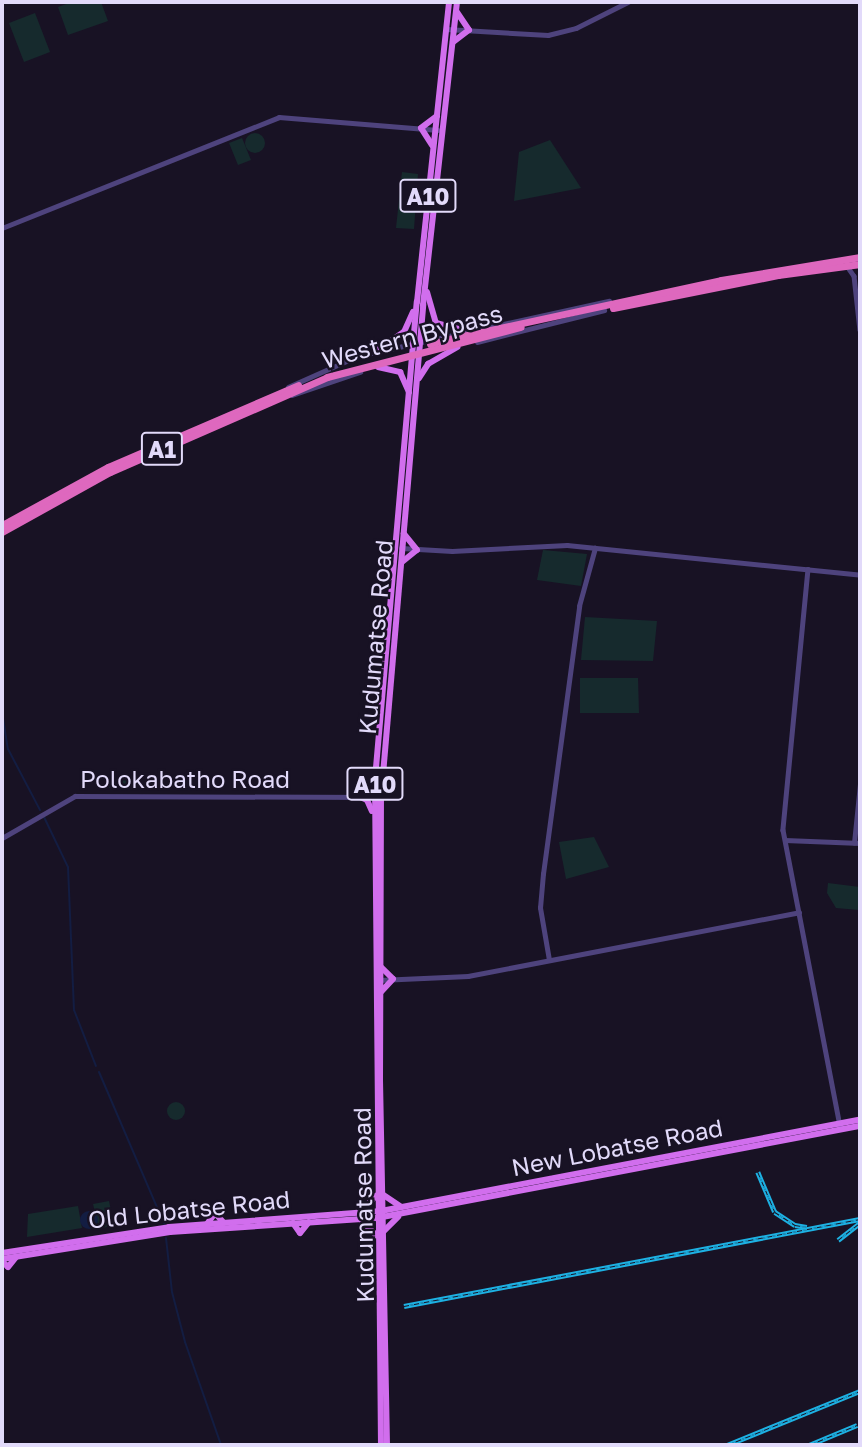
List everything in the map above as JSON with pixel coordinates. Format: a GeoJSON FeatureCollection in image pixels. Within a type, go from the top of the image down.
{"type":"FeatureCollection","features":[{"type":"Feature","properties":{"kind":"highway","name":"Western Bypass"},"geometry":{"type":"LineString","coordinates":[[2,526],[108,467],[326,375],[444,340],[634,298],[860,257]]}},
{"type":"Feature","properties":{"kind":"highway","name":"Western Bypass"},"geometry":{"type":"LineString","coordinates":[[326,375],[521,327],[604,310],[778,275],[860,266]]}},
{"type":"Feature","properties":{"kind":"highway","name":"Western Bypass"},"geometry":{"type":"LineString","coordinates":[[2,532],[101,476],[282,393]]}},
{"type":"Feature","properties":{"kind":"main road","name":"Kudumatse Road"},"geometry":{"type":"LineString","coordinates":[[379,1195],[381,992],[377,980],[380,966],[378,797],[401,563],[399,548],[404,530],[417,342],[439,130],[452,43],[449,2]]}},
{"type":"Feature","properties":{"kind":"main road","name":"Kudumatse Road"},"geometry":{"type":"LineString","coordinates":[[417,342],[417,302],[433,154],[439,130],[438,114],[456,4]]}},
{"type":"Feature","properties":{"kind":"main road"},"geometry":{"type":"LineString","coordinates":[[452,43],[468,30],[460,22],[456,4]]}},
{"type":"Feature","properties":{"kind":"main road"},"geometry":{"type":"LineString","coordinates":[[433,154],[430,137],[421,128],[438,114]]}},
{"type":"Feature","properties":{"kind":"main road"},"geometry":{"type":"LineString","coordinates":[[425,280],[429,311],[436,323],[463,330]]}},
{"type":"Feature","properties":{"kind":"main road"},"geometry":{"type":"LineString","coordinates":[[375,352],[404,332],[417,302]]}},
{"type":"Feature","properties":{"kind":"main road"},"geometry":{"type":"LineString","coordinates":[[416,382],[428,364],[457,347]]}},
{"type":"Feature","properties":{"kind":"main road","name":"Kudumatse Road"},"geometry":{"type":"LineString","coordinates":[[381,1445],[373,816],[378,797],[375,779],[399,548],[409,394],[416,357]]}},
{"type":"Feature","properties":{"kind":"main road"},"geometry":{"type":"LineString","coordinates":[[378,367],[400,372],[409,394]]}},
{"type":"Feature","properties":{"kind":"main road"},"geometry":{"type":"LineString","coordinates":[[401,563],[417,550],[404,530]]}},
{"type":"Feature","properties":{"kind":"main road"},"geometry":{"type":"LineString","coordinates":[[373,816],[369,803],[358,796],[375,779]]}},
{"type":"Feature","properties":{"kind":"main road"},"geometry":{"type":"LineString","coordinates":[[380,966],[393,979],[381,992]]}},
{"type":"Feature","properties":{"kind":"main road","name":"New Lobatse Road"},"geometry":{"type":"LineString","coordinates":[[359,1216],[404,1210],[860,1120]]}},
{"type":"Feature","properties":{"kind":"main road"},"geometry":{"type":"LineString","coordinates":[[839,1123],[860,1126]]}},
{"type":"Feature","properties":{"kind":"main road"},"geometry":{"type":"LineString","coordinates":[[379,1195],[404,1210],[379,1235],[359,1216],[379,1195]]}},
{"type":"Feature","properties":{"kind":"main road","name":"Old Lobatse Road"},"geometry":{"type":"LineString","coordinates":[[7,1256],[214,1228],[293,1223],[300,1233],[309,1222],[359,1216]]}},
{"type":"Feature","properties":{"kind":"main road","name":"Old Lobatse Road"},"geometry":{"type":"LineString","coordinates":[[7,1256],[207,1224],[359,1216]]}},
{"type":"Feature","properties":{"kind":"main road","name":"Kudumatse Road"},"geometry":{"type":"LineString","coordinates":[[379,1235],[387,1445]]}},
{"type":"Feature","properties":{"kind":"street"},"geometry":{"type":"LineString","coordinates":[[450,29],[531,36],[560,33],[628,2]]}},
{"type":"Feature","properties":{"kind":"street"},"geometry":{"type":"LineString","coordinates":[[2,228],[279,117],[439,130]]}},
{"type":"Feature","properties":{"kind":"street"},"geometry":{"type":"LineString","coordinates":[[846,266],[855,280]]}},
{"type":"Feature","properties":{"kind":"street"},"geometry":{"type":"LineString","coordinates":[[860,266],[855,280],[860,330]]}},
{"type":"Feature","properties":{"kind":"street"},"geometry":{"type":"LineString","coordinates":[[282,393],[325,368],[375,352],[463,330],[634,298]]}},
{"type":"Feature","properties":{"kind":"street"},"geometry":{"type":"LineString","coordinates":[[282,393],[604,310]]}},
{"type":"Feature","properties":{"kind":"street"},"geometry":{"type":"LineString","coordinates":[[435,337],[430,345],[437,352]]}},
{"type":"Feature","properties":{"kind":"street"},"geometry":{"type":"LineString","coordinates":[[390,348],[401,354],[395,363]]}},
{"type":"Feature","properties":{"kind":"street"},"geometry":{"type":"LineString","coordinates":[[399,548],[417,550],[548,545],[860,575]]}},
{"type":"Feature","properties":{"kind":"street"},"geometry":{"type":"LineString","coordinates":[[549,960],[540,908],[543,874],[579,606],[595,548]]}},
{"type":"Feature","properties":{"kind":"street"},"geometry":{"type":"LineString","coordinates":[[808,569],[785,840],[839,1123]]}},
{"type":"Feature","properties":{"kind":"street"},"geometry":{"type":"LineString","coordinates":[[785,840],[857,843],[860,784]]}},
{"type":"Feature","properties":{"kind":"street","name":"Polokabatho Road"},"geometry":{"type":"LineString","coordinates":[[2,838],[75,796],[378,797]]}},
{"type":"Feature","properties":{"kind":"street"},"geometry":{"type":"LineString","coordinates":[[377,980],[468,976],[799,912]]}},
{"type":"Feature","properties":{"kind":"green space"},"geometry":{"type":"Polygon","coordinates":[[[72,2],[101,2],[108,21],[68,35],[58,7],[72,2]]]}},
{"type":"Feature","properties":{"kind":"green space"},"geometry":{"type":"Polygon","coordinates":[[[35,13],[50,52],[24,62],[9,23],[35,13]]]}},
{"type":"Feature","properties":{"kind":"green space"},"geometry":{"type":"Polygon","coordinates":[[[251,133],[259,133],[265,143],[259,153],[251,153],[245,147],[245,139],[251,133]]]}},
{"type":"Feature","properties":{"kind":"green space"},"geometry":{"type":"Polygon","coordinates":[[[242,138],[251,160],[238,165],[229,143],[242,138]]]}},
{"type":"Feature","properties":{"kind":"green space"},"geometry":{"type":"Polygon","coordinates":[[[550,140],[581,188],[514,201],[519,152],[550,140]]]}},
{"type":"Feature","properties":{"kind":"green space"},"geometry":{"type":"Polygon","coordinates":[[[402,172],[418,174],[414,229],[396,228],[402,172]]]}},
{"type":"Feature","properties":{"kind":"green space"},"geometry":{"type":"Polygon","coordinates":[[[543,550],[587,554],[581,586],[537,580],[543,550]]]}},
{"type":"Feature","properties":{"kind":"green space"},"geometry":{"type":"Polygon","coordinates":[[[585,617],[657,621],[653,661],[581,660],[585,617]]]}},
{"type":"Feature","properties":{"kind":"green space"},"geometry":{"type":"Polygon","coordinates":[[[580,678],[638,678],[639,713],[580,713],[580,678]]]}},
{"type":"Feature","properties":{"kind":"green space"},"geometry":{"type":"Polygon","coordinates":[[[141,780],[141,787],[109,788],[109,781],[141,780]]]}},
{"type":"Feature","properties":{"kind":"green space"},"geometry":{"type":"Polygon","coordinates":[[[594,837],[609,867],[566,879],[559,842],[594,837]]]}},
{"type":"Feature","properties":{"kind":"green space"},"geometry":{"type":"Polygon","coordinates":[[[828,883],[860,887],[859,910],[836,908],[827,893],[828,883]]]}},
{"type":"Feature","properties":{"kind":"green space"},"geometry":{"type":"Polygon","coordinates":[[[176,1102],[182,1105],[185,1111],[182,1117],[176,1120],[170,1117],[167,1111],[170,1105],[176,1102]]]}},
{"type":"Feature","properties":{"kind":"green space"},"geometry":{"type":"Polygon","coordinates":[[[109,1201],[114,1225],[99,1229],[93,1204],[109,1201]]]}},
{"type":"Feature","properties":{"kind":"green space"},"geometry":{"type":"Polygon","coordinates":[[[78,1206],[82,1228],[27,1237],[28,1214],[78,1206]]]}},
{"type":"Feature","properties":{"kind":"water"},"geometry":{"type":"Polygon","coordinates":[[[89,1211],[95,1214],[98,1220],[95,1226],[89,1229],[83,1226],[80,1220],[83,1214],[89,1211]]]}},
{"type":"Feature","properties":{"kind":"waterway"},"geometry":{"type":"LineString","coordinates":[[2,712],[8,749],[40,810]]}},
{"type":"Feature","properties":{"kind":"waterway"},"geometry":{"type":"LineString","coordinates":[[44,817],[68,867],[74,1010],[96,1066]]}},
{"type":"Feature","properties":{"kind":"waterway"},"geometry":{"type":"LineString","coordinates":[[99,1072],[164,1224]]}},
{"type":"Feature","properties":{"kind":"waterway"},"geometry":{"type":"LineString","coordinates":[[166,1238],[172,1292],[185,1342],[221,1445]]}},
{"type":"Feature","properties":{"kind":"railway"},"geometry":{"type":"LineString","coordinates":[[758,1172],[775,1212],[795,1225],[807,1227]]}},
{"type":"Feature","properties":{"kind":"railway"},"geometry":{"type":"LineString","coordinates":[[404,1306],[860,1219]]}},
{"type":"Feature","properties":{"kind":"railway"},"geometry":{"type":"LineString","coordinates":[[838,1240],[860,1223]]}},
{"type":"Feature","properties":{"kind":"railway"},"geometry":{"type":"LineString","coordinates":[[727,1445],[860,1391]]}},
{"type":"Feature","properties":{"kind":"railway"},"geometry":{"type":"LineString","coordinates":[[809,1445],[857,1425]]}}]}
